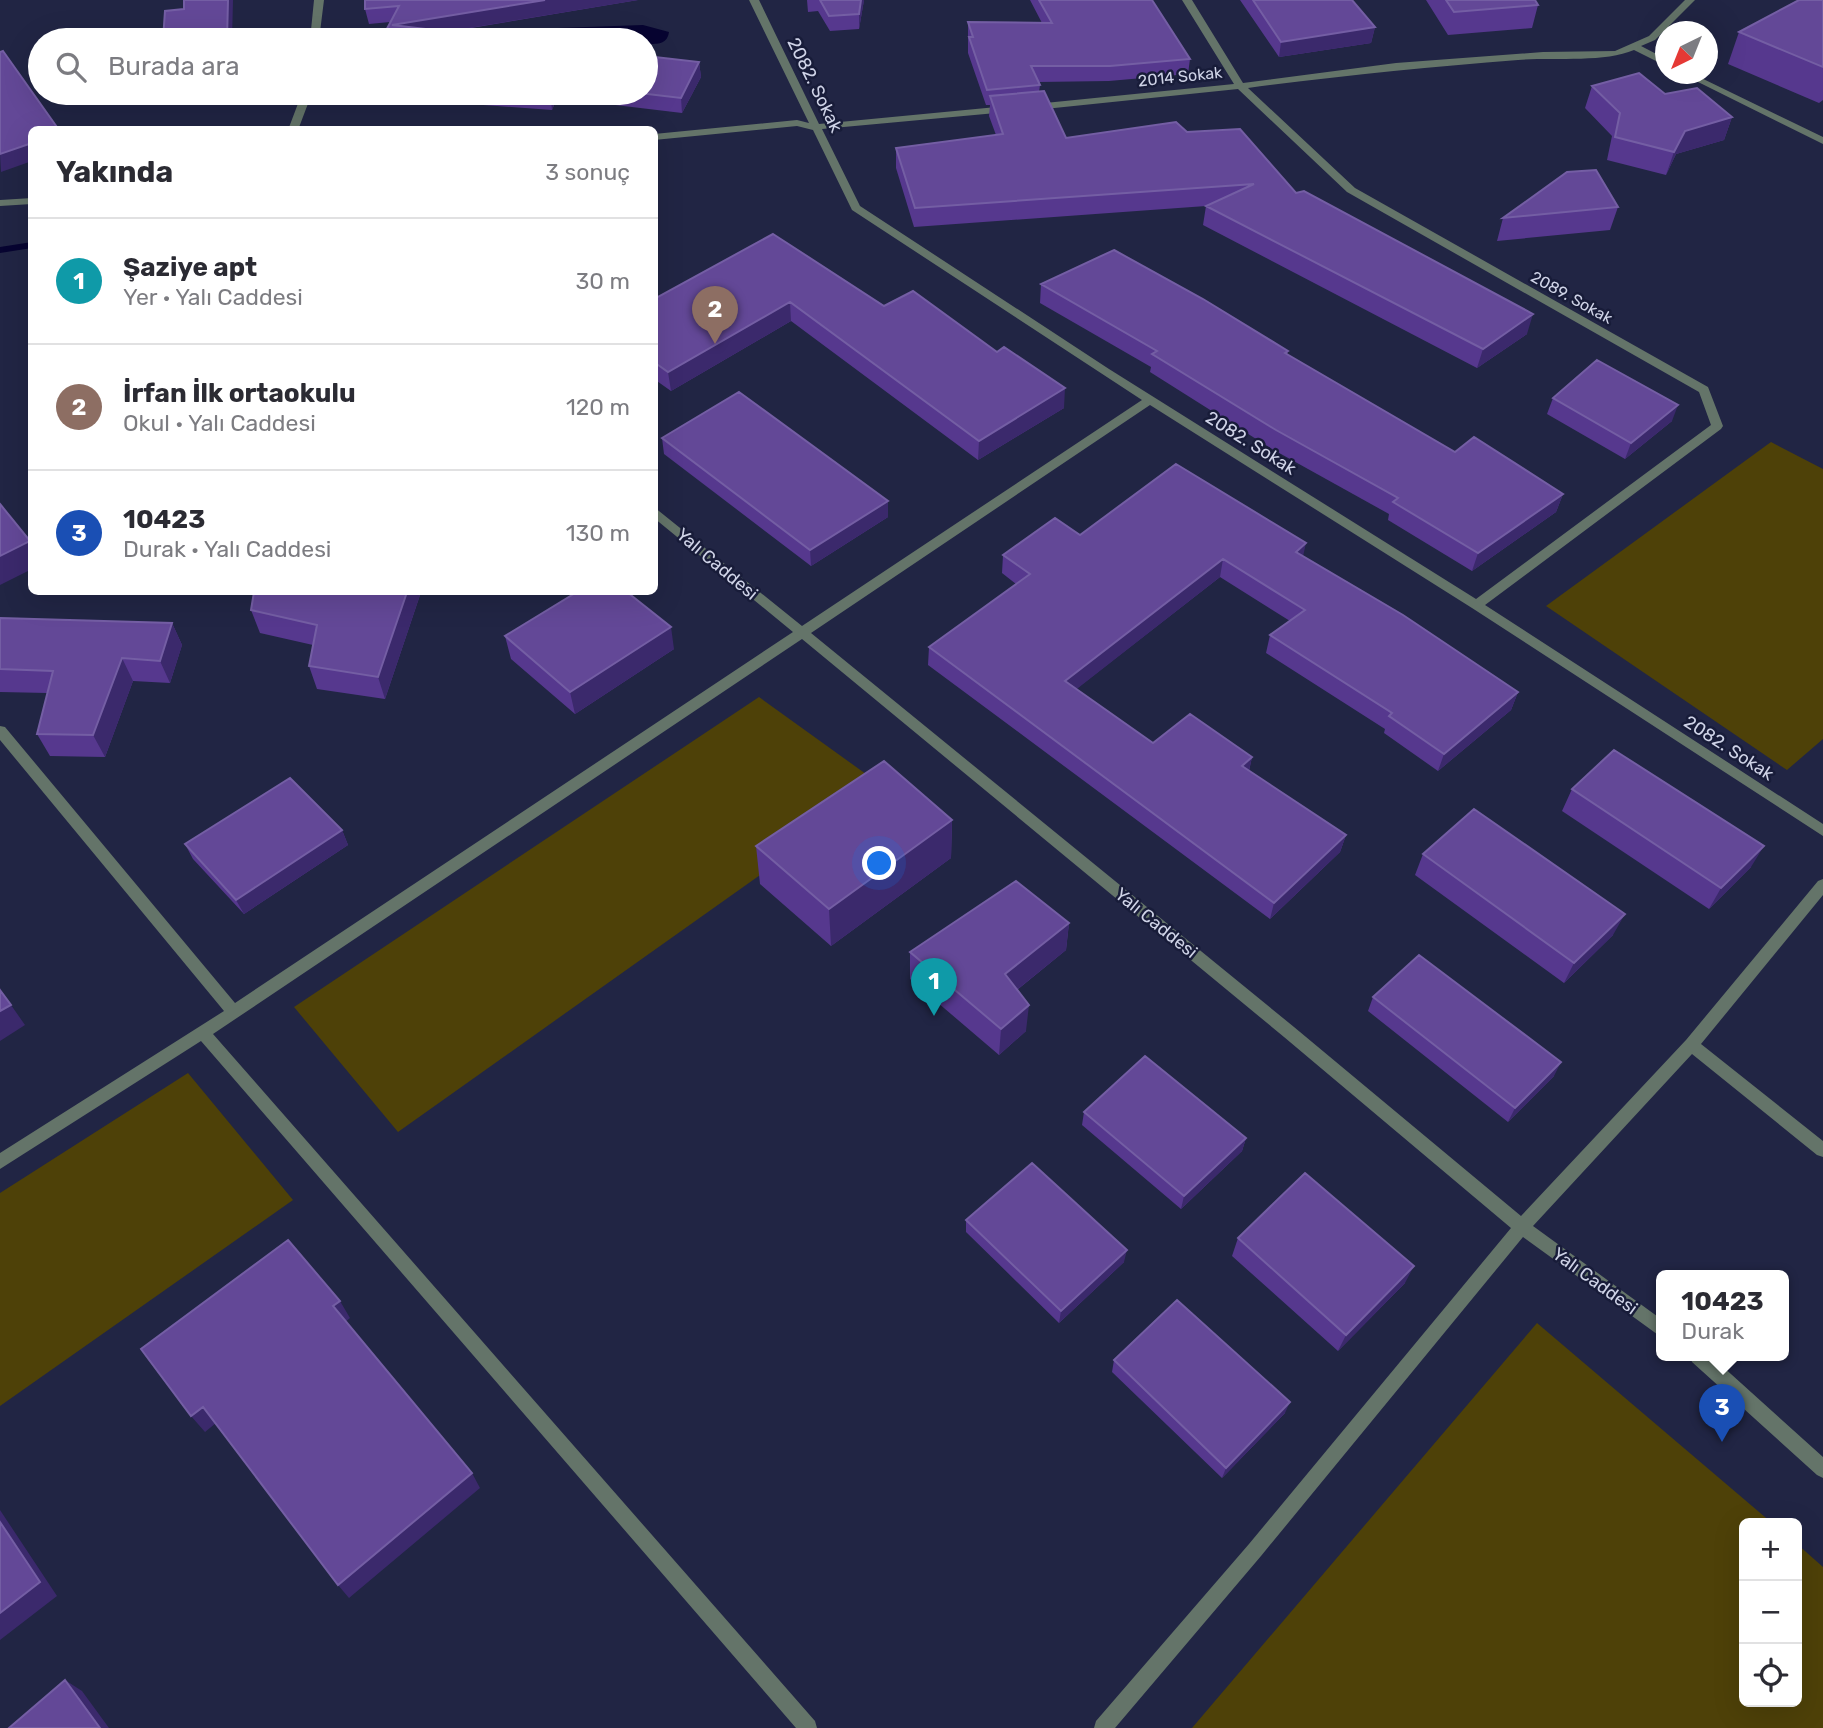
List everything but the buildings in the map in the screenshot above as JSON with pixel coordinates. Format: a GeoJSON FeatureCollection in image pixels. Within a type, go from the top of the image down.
{"type":"FeatureCollection","features":[{"type":"Feature","properties":{"kind":"street"},"geometry":{"type":"LineString","coordinates":[[316,28],[319,0]]}},
{"type":"Feature","properties":{"kind":"street","name":"2082. Sokak"},"geometry":{"type":"LineString","coordinates":[[754,0],[856,208],[1150,400],[1476,605],[1823,831]]}},
{"type":"Feature","properties":{"kind":"street","name":"2089. Sokak"},"geometry":{"type":"LineString","coordinates":[[1187,0],[1240,86],[1351,190],[1704,390],[1717,426],[1476,605]]}},
{"type":"Feature","properties":{"kind":"street","name":"2014 Sokak"},"geometry":{"type":"LineString","coordinates":[[1028,107],[1240,86],[1396,66],[1543,55],[1617,54],[1652,38],[1690,0]]}},
{"type":"Feature","properties":{"kind":"street"},"geometry":{"type":"LineString","coordinates":[[1633,46],[1655,57]]}},
{"type":"Feature","properties":{"kind":"street"},"geometry":{"type":"LineString","coordinates":[[1707,84],[1823,141]]}},
{"type":"Feature","properties":{"kind":"street"},"geometry":{"type":"LineString","coordinates":[[295,126],[302,105]]}},
{"type":"Feature","properties":{"kind":"street"},"geometry":{"type":"LineString","coordinates":[[658,137],[797,123],[814,127],[1014,108]]}},
{"type":"Feature","properties":{"kind":"street"},"geometry":{"type":"LineString","coordinates":[[0,203],[28,201]]}},
{"type":"Feature","properties":{"kind":"street"},"geometry":{"type":"LineString","coordinates":[[0,1162],[203,1033],[1150,400]]}},
{"type":"Feature","properties":{"kind":"street","name":"Yalı Caddesi"},"geometry":{"type":"LineString","coordinates":[[658,514],[1289,1032],[1522,1227],[1656,1325]]}},
{"type":"Feature","properties":{"kind":"street"},"geometry":{"type":"LineString","coordinates":[[0,731],[234,1012]]}},
{"type":"Feature","properties":{"kind":"street"},"geometry":{"type":"LineString","coordinates":[[1103,1728],[1255,1550],[1522,1227],[1691,1045],[1823,885]]}},
{"type":"Feature","properties":{"kind":"street"},"geometry":{"type":"LineString","coordinates":[[203,1033],[808,1728]]}},
{"type":"Feature","properties":{"kind":"street"},"geometry":{"type":"LineString","coordinates":[[1691,1045],[1823,1150]]}},
{"type":"Feature","properties":{"kind":"street"},"geometry":{"type":"LineString","coordinates":[[1704,1361],[1823,1469]]}},
{"type":"Feature","properties":{"kind":"shaded area"},"geometry":{"type":"Polygon","coordinates":[[[643,25],[654,28],[557,28],[643,25]]]}},
{"type":"Feature","properties":{"kind":"shaded area"},"geometry":{"type":"Polygon","coordinates":[[[658,29],[669,32],[658,43],[658,29]]]}},
{"type":"Feature","properties":{"kind":"shaded area"},"geometry":{"type":"Polygon","coordinates":[[[1771,442],[1823,469],[1823,739],[1787,770],[1546,606],[1771,442]]]}},
{"type":"Feature","properties":{"kind":"shaded area"},"geometry":{"type":"Polygon","coordinates":[[[759,697],[884,787],[398,1132],[294,1007],[759,697]]]}},
{"type":"Feature","properties":{"kind":"shaded area"},"geometry":{"type":"Polygon","coordinates":[[[188,1073],[293,1200],[0,1406],[0,1193],[188,1073]]]}},
{"type":"Feature","properties":{"kind":"shaded area"},"geometry":{"type":"Polygon","coordinates":[[[1537,1323],[1766,1518],[1739,1518],[1739,1707],[1802,1707],[1802,1548],[1823,1567],[1823,1728],[1192,1728],[1537,1323]]]}},
{"type":"Feature","properties":{"kind":"waterway"},"geometry":{"type":"LineString","coordinates":[[0,250],[28,246]]}},
{"type":"Feature","properties":{"kind":"place","name":"İrfan İlk ortaokulu"},"geometry":{"type":"Point","coordinates":[715,344]}},
{"type":"Feature","properties":{"kind":"place","name":"Şaziye apt"},"geometry":{"type":"Point","coordinates":[934,1016]}},
{"type":"Feature","properties":{"kind":"place","name":"10423"},"geometry":{"type":"Point","coordinates":[1722,1442]}}]}
